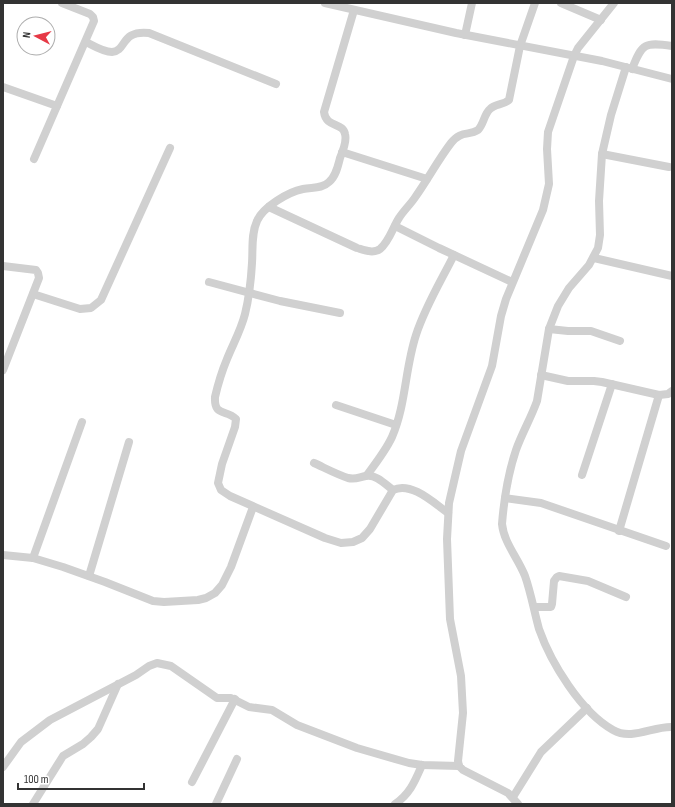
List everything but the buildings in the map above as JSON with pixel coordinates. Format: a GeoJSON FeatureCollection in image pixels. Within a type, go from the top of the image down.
{"type":"FeatureCollection","features":[{"type":"Feature","properties":{"kind":"street"},"geometry":{"type":"LineString","coordinates":[[34,159],[92,26],[93,17],[90,14],[62,3]]}},
{"type":"Feature","properties":{"kind":"street"},"geometry":{"type":"LineString","coordinates":[[325,3],[465,35],[629,68],[672,79]]}},
{"type":"Feature","properties":{"kind":"street"},"geometry":{"type":"LineString","coordinates":[[465,35],[472,3]]}},
{"type":"Feature","properties":{"kind":"street"},"geometry":{"type":"LineString","coordinates":[[269,207],[357,248],[375,251],[381,248],[452,142],[462,134],[474,132],[478,129],[486,113],[490,109],[494,106],[506,103],[508,100],[520,46],[535,3]]}},
{"type":"Feature","properties":{"kind":"street"},"geometry":{"type":"LineString","coordinates":[[561,3],[601,20]]}},
{"type":"Feature","properties":{"kind":"street"},"geometry":{"type":"LineString","coordinates":[[459,766],[458,761],[463,713],[461,676],[450,619],[447,539],[448,513],[453,481],[461,451],[492,366],[501,316],[512,282],[544,210],[549,184],[547,149],[548,132],[578,48],[614,3]]}},
{"type":"Feature","properties":{"kind":"street"},"geometry":{"type":"LineString","coordinates":[[354,10],[324,112],[325,118],[343,129],[345,133],[342,152],[335,174],[328,184],[321,187],[298,190],[269,207],[261,214],[253,230],[249,293],[244,321],[226,360],[217,387],[214,402],[220,412],[236,419],[235,427],[222,464],[218,483],[222,490],[230,496],[325,538],[341,543],[353,542],[362,538],[370,529],[393,490],[397,488],[410,489],[448,513]]}},
{"type":"Feature","properties":{"kind":"street"},"geometry":{"type":"LineString","coordinates":[[86,42],[102,50],[112,52],[120,49],[126,38],[142,32],[149,33],[276,84]]}},
{"type":"Feature","properties":{"kind":"street"},"geometry":{"type":"LineString","coordinates":[[672,46],[652,44],[647,45],[639,52],[629,68],[611,115],[602,154],[599,188],[600,235],[598,248],[589,265],[563,296],[549,329],[536,401],[516,449],[511,466],[502,518],[502,532],[524,575],[539,628],[554,663],[575,695],[597,718],[613,730],[625,733],[637,733],[672,727]]}},
{"type":"Feature","properties":{"kind":"street"},"geometry":{"type":"LineString","coordinates":[[3,87],[57,106]]}},
{"type":"Feature","properties":{"kind":"street"},"geometry":{"type":"LineString","coordinates":[[33,294],[80,310],[91,308],[101,300],[170,148]]}},
{"type":"Feature","properties":{"kind":"street"},"geometry":{"type":"LineString","coordinates":[[342,152],[427,179]]}},
{"type":"Feature","properties":{"kind":"street"},"geometry":{"type":"LineString","coordinates":[[602,154],[669,167]]}},
{"type":"Feature","properties":{"kind":"street"},"geometry":{"type":"LineString","coordinates":[[395,226],[512,282]]}},
{"type":"Feature","properties":{"kind":"street"},"geometry":{"type":"LineString","coordinates":[[314,463],[348,478],[358,479],[367,475],[384,452],[392,437],[402,404],[406,375],[416,336],[424,314],[454,255]]}},
{"type":"Feature","properties":{"kind":"street"},"geometry":{"type":"LineString","coordinates":[[594,258],[672,276]]}},
{"type":"Feature","properties":{"kind":"street"},"geometry":{"type":"LineString","coordinates":[[3,266],[36,270],[38,273],[33,294],[3,370]]}},
{"type":"Feature","properties":{"kind":"street"},"geometry":{"type":"LineString","coordinates":[[209,282],[280,301],[340,312]]}},
{"type":"Feature","properties":{"kind":"street"},"geometry":{"type":"LineString","coordinates":[[549,329],[591,331],[620,341]]}},
{"type":"Feature","properties":{"kind":"street"},"geometry":{"type":"LineString","coordinates":[[540,375],[568,381],[594,381],[660,395],[668,394],[672,391]]}},
{"type":"Feature","properties":{"kind":"street"},"geometry":{"type":"LineString","coordinates":[[582,475],[612,384]]}},
{"type":"Feature","properties":{"kind":"street"},"geometry":{"type":"LineString","coordinates":[[619,530],[660,395]]}},
{"type":"Feature","properties":{"kind":"street"},"geometry":{"type":"LineString","coordinates":[[336,404],[396,425]]}},
{"type":"Feature","properties":{"kind":"street"},"geometry":{"type":"LineString","coordinates":[[33,558],[82,422]]}},
{"type":"Feature","properties":{"kind":"street"},"geometry":{"type":"LineString","coordinates":[[89,576],[129,442]]}},
{"type":"Feature","properties":{"kind":"street"},"geometry":{"type":"LineString","coordinates":[[367,475],[376,478],[393,490]]}},
{"type":"Feature","properties":{"kind":"street"},"geometry":{"type":"LineString","coordinates":[[505,498],[541,503],[666,546]]}},
{"type":"Feature","properties":{"kind":"street"},"geometry":{"type":"LineString","coordinates":[[3,555],[33,558],[89,576],[153,601],[164,602],[198,600],[215,593],[222,585],[253,507]]}},
{"type":"Feature","properties":{"kind":"street"},"geometry":{"type":"LineString","coordinates":[[534,607],[551,607],[555,579],[559,576],[595,583],[626,596]]}},
{"type":"Feature","properties":{"kind":"street"},"geometry":{"type":"LineString","coordinates":[[3,767],[16,748],[27,736],[62,713],[157,663],[171,666],[217,698],[235,700],[249,706],[272,710],[297,725],[357,748],[396,760],[422,765],[459,766],[473,776],[495,786],[516,801],[541,752],[587,708]]}},
{"type":"Feature","properties":{"kind":"street"},"geometry":{"type":"LineString","coordinates":[[33,804],[63,756],[83,744],[98,729],[118,684]]}},
{"type":"Feature","properties":{"kind":"street"},"geometry":{"type":"LineString","coordinates":[[192,782],[235,700]]}},
{"type":"Feature","properties":{"kind":"street"},"geometry":{"type":"LineString","coordinates":[[216,804],[237,759]]}},
{"type":"Feature","properties":{"kind":"street"},"geometry":{"type":"LineString","coordinates":[[395,804],[411,789],[422,765]]}}]}
